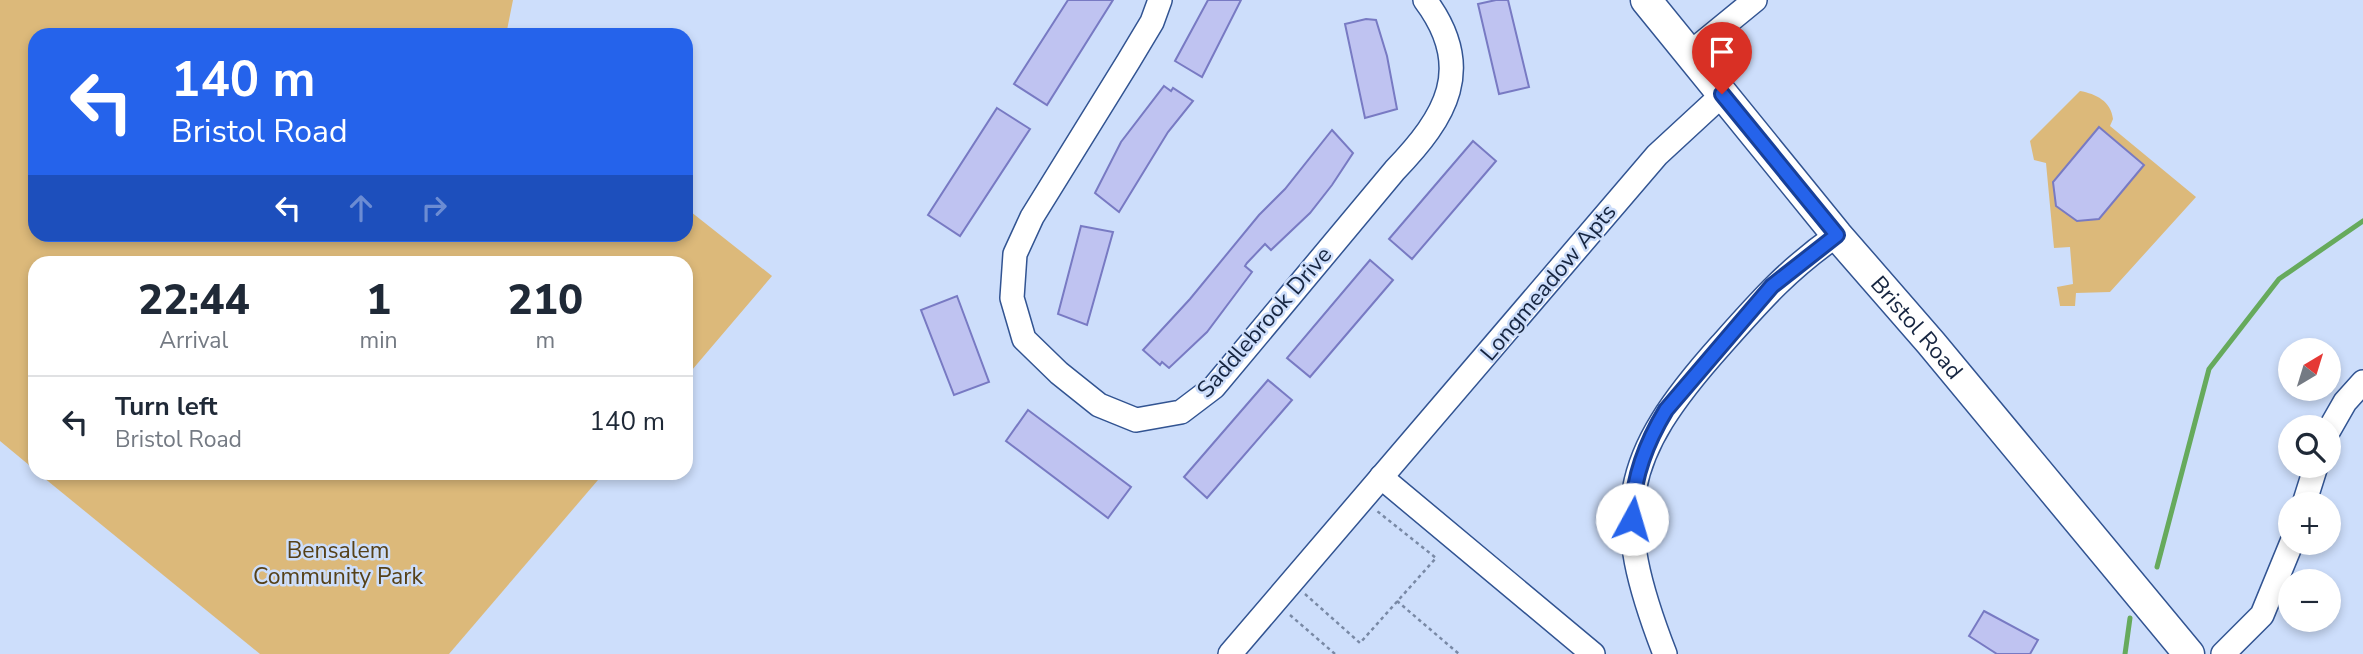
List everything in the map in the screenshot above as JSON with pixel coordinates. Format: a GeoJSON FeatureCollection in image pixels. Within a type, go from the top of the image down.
{"type":"FeatureCollection","features":[{"type":"Feature","properties":{"kind":"main road","name":"Bristol Road"},"geometry":{"type":"LineString","coordinates":[[1646,0],[1837,235],[1931,343],[2189,654]]}},
{"type":"Feature","properties":{"kind":"street","name":"Saddlebrook Drive"},"geometry":{"type":"LineString","coordinates":[[1160,0],[1140,42],[1032,217],[1013,265],[1012,298],[1024,339],[1098,405],[1136,420],[1181,412],[1214,387],[1424,139],[1450,91],[1450,55],[1425,0]]}},
{"type":"Feature","properties":{"kind":"street"},"geometry":{"type":"LineString","coordinates":[[1689,54],[1755,0]]}},
{"type":"Feature","properties":{"kind":"street","name":"Longmeadow Apts"},"geometry":{"type":"LineString","coordinates":[[1230,654],[1657,155],[1722,94]]}},
{"type":"Feature","properties":{"kind":"street"},"geometry":{"type":"LineString","coordinates":[[1665,654],[1642,595],[1632,537],[1632,502],[1645,450],[1655,428],[1682,388],[1772,286],[1837,235]]}},
{"type":"Feature","properties":{"kind":"street"},"geometry":{"type":"LineString","coordinates":[[2338,415],[2363,382]]}},
{"type":"Feature","properties":{"kind":"street"},"geometry":{"type":"LineString","coordinates":[[1381,477],[1593,654]]}},
{"type":"Feature","properties":{"kind":"street"},"geometry":{"type":"LineString","coordinates":[[2223,654],[2262,615],[2287,555]]}},
{"type":"Feature","properties":{"kind":"path"},"geometry":{"type":"LineString","coordinates":[[1292,583],[1360,643],[1436,558],[1363,499]]}},
{"type":"Feature","properties":{"kind":"path"},"geometry":{"type":"LineString","coordinates":[[1397,601],[1459,654]]}},
{"type":"Feature","properties":{"kind":"path"},"geometry":{"type":"LineString","coordinates":[[1275,603],[1335,654]]}},
{"type":"Feature","properties":{"kind":"green space"},"geometry":{"type":"Polygon","coordinates":[[[0,0],[513,0],[507,28],[28,28],[28,242],[693,242],[693,214],[772,276],[693,369],[693,256],[28,256],[28,464],[0,441],[0,0]]]}},
{"type":"Feature","properties":{"kind":"green space"},"geometry":{"type":"Polygon","coordinates":[[[2080,91],[2097,96],[2106,103],[2112,113],[2110,126],[2196,197],[2110,292],[2076,293],[2075,306],[2060,306],[2057,287],[2073,284],[2070,247],[2054,248],[2046,163],[2034,160],[2030,141],[2080,91]]]}},
{"type":"Feature","properties":{"kind":"green space","name":"Bensalem Community Park"},"geometry":{"type":"Polygon","coordinates":[[[47,480],[598,480],[449,654],[260,654],[47,480]]]}},
{"type":"Feature","properties":{"kind":"building"},"geometry":{"type":"Polygon","coordinates":[[[1068,0],[1113,0],[1047,105],[1014,84],[1068,0]]]}},
{"type":"Feature","properties":{"kind":"building"},"geometry":{"type":"Polygon","coordinates":[[[1208,0],[1241,0],[1202,77],[1175,61],[1208,0]]]}},
{"type":"Feature","properties":{"kind":"building"},"geometry":{"type":"Polygon","coordinates":[[[1508,0],[1529,87],[1499,94],[1478,4],[1508,0]]]}},
{"type":"Feature","properties":{"kind":"building"},"geometry":{"type":"Polygon","coordinates":[[[1366,19],[1376,20],[1387,56],[1397,109],[1365,118],[1345,24],[1366,19]]]}},
{"type":"Feature","properties":{"kind":"building"},"geometry":{"type":"Polygon","coordinates":[[[1164,86],[1171,91],[1173,88],[1193,101],[1168,132],[1119,212],[1095,193],[1121,142],[1164,86]]]}},
{"type":"Feature","properties":{"kind":"building"},"geometry":{"type":"Polygon","coordinates":[[[997,108],[1030,129],[960,236],[928,215],[997,108]]]}},
{"type":"Feature","properties":{"kind":"building"},"geometry":{"type":"Polygon","coordinates":[[[2099,127],[2144,165],[2099,219],[2077,221],[2056,206],[2053,182],[2099,127]]]}},
{"type":"Feature","properties":{"kind":"building"},"geometry":{"type":"Polygon","coordinates":[[[1332,130],[1353,153],[1332,185],[1310,213],[1271,250],[1265,244],[1247,263],[1245,266],[1252,272],[1207,332],[1169,368],[1162,362],[1160,365],[1143,350],[1190,299],[1259,215],[1285,189],[1332,130]]]}},
{"type":"Feature","properties":{"kind":"building"},"geometry":{"type":"Polygon","coordinates":[[[1473,141],[1496,161],[1412,259],[1389,239],[1473,141]]]}},
{"type":"Feature","properties":{"kind":"building"},"geometry":{"type":"Polygon","coordinates":[[[1081,226],[1113,232],[1087,325],[1058,314],[1081,226]]]}},
{"type":"Feature","properties":{"kind":"building"},"geometry":{"type":"Polygon","coordinates":[[[1370,260],[1393,280],[1310,377],[1287,358],[1370,260]]]}},
{"type":"Feature","properties":{"kind":"building"},"geometry":{"type":"Polygon","coordinates":[[[957,296],[989,382],[954,395],[921,310],[957,296]]]}},
{"type":"Feature","properties":{"kind":"building"},"geometry":{"type":"Polygon","coordinates":[[[1268,380],[1292,400],[1207,498],[1184,477],[1268,380]]]}},
{"type":"Feature","properties":{"kind":"building"},"geometry":{"type":"Polygon","coordinates":[[[1028,410],[1131,487],[1108,518],[1006,441],[1028,410]]]}},
{"type":"Feature","properties":{"kind":"building"},"geometry":{"type":"Polygon","coordinates":[[[1984,611],[2038,640],[2030,654],[1997,654],[1969,636],[1984,611]]]}},
{"type":"Feature","properties":{"kind":"waterway"},"geometry":{"type":"LineString","coordinates":[[2157,567],[2209,369],[2279,279],[2363,221]]}},
{"type":"Feature","properties":{"kind":"waterway"},"geometry":{"type":"LineString","coordinates":[[2125,654],[2130,618]]}},
{"type":"Feature","properties":{"kind":"route"},"geometry":{"type":"LineString","coordinates":[[1632,519],[1637,475],[1645,450],[1666,410],[1682,388],[1772,286],[1809,254],[1837,235],[1722,94]]}}]}
